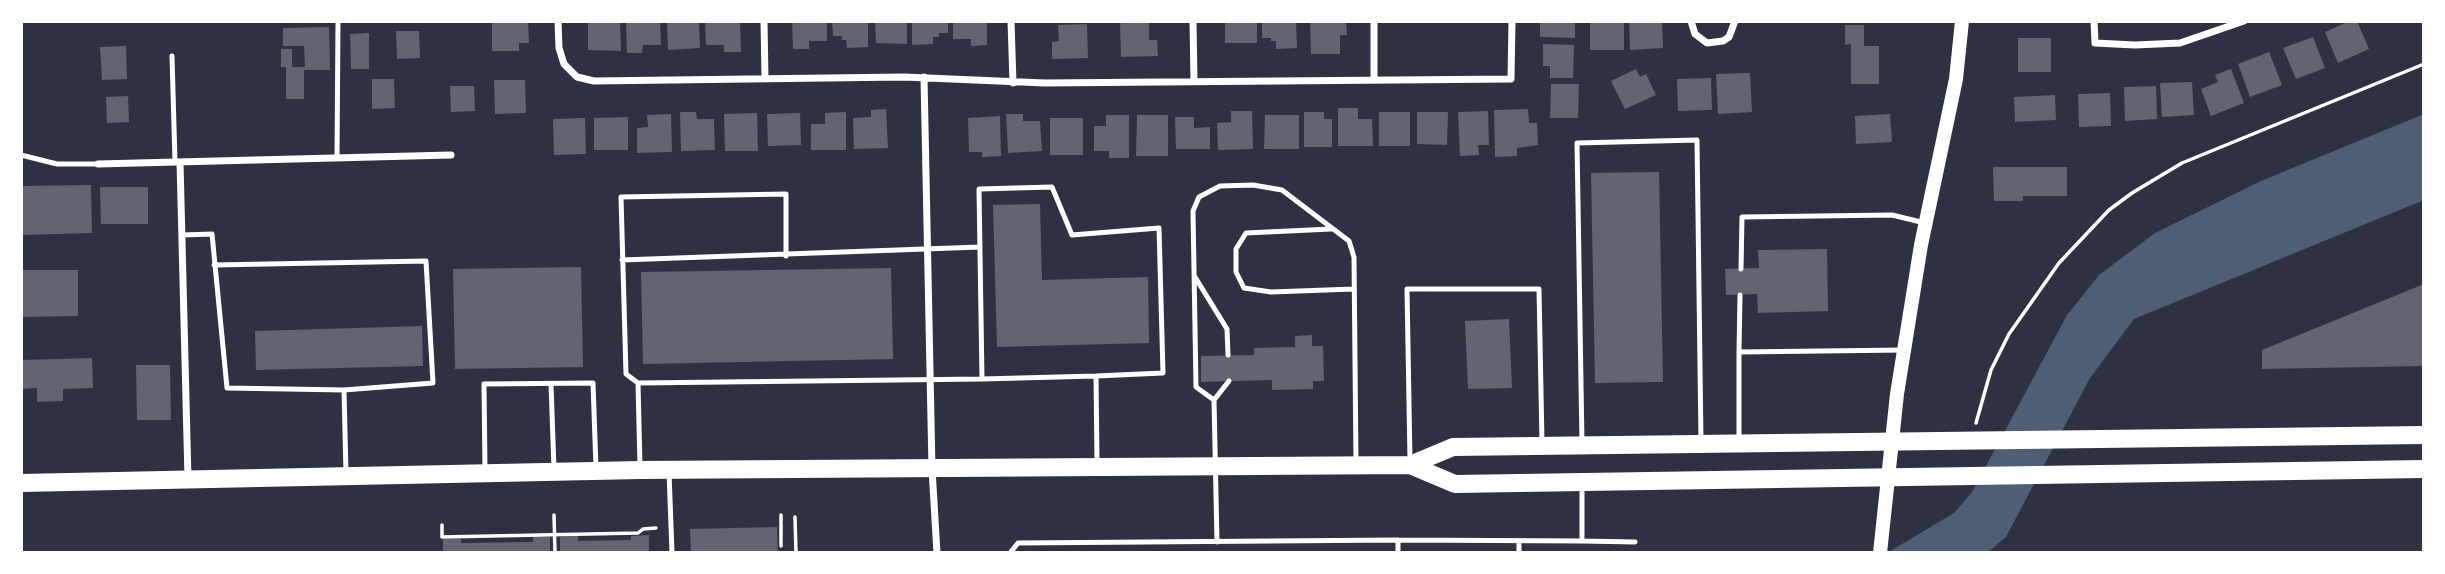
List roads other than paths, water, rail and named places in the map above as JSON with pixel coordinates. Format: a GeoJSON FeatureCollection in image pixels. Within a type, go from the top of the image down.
{"type":"FeatureCollection","features":[{"type":"Feature","properties":{"kind":"main road"},"geometry":{"type":"LineString","coordinates":[[1880,553],[1886,478],[1904,351],[1925,223],[1956,79],[1962,21]]}},
{"type":"Feature","properties":{"kind":"main road"},"geometry":{"type":"LineString","coordinates":[[21,483],[640,470],[1410,465],[1453,447],[1891,441],[1977,443],[2424,435]]}},
{"type":"Feature","properties":{"kind":"main road"},"geometry":{"type":"LineString","coordinates":[[1410,465],[1455,484],[2424,469]]}},
{"type":"Feature","properties":{"kind":"street"},"geometry":{"type":"LineString","coordinates":[[558,21],[561,57],[570,72],[594,81],[924,77],[1013,83],[1511,79],[1512,21]]}},
{"type":"Feature","properties":{"kind":"street"},"geometry":{"type":"LineString","coordinates":[[764,21],[765,79]]}},
{"type":"Feature","properties":{"kind":"street"},"geometry":{"type":"LineString","coordinates":[[1012,21],[1013,83]]}},
{"type":"Feature","properties":{"kind":"street"},"geometry":{"type":"LineString","coordinates":[[1194,21],[1194,81]]}},
{"type":"Feature","properties":{"kind":"street"},"geometry":{"type":"LineString","coordinates":[[1374,21],[1374,79]]}},
{"type":"Feature","properties":{"kind":"street"},"geometry":{"type":"LineString","coordinates":[[1691,21],[1695,34],[1707,43],[1723,41],[1729,37],[1735,21]]}},
{"type":"Feature","properties":{"kind":"street"},"geometry":{"type":"LineString","coordinates":[[2094,21],[2095,43],[2180,43],[2244,21]]}},
{"type":"Feature","properties":{"kind":"street"},"geometry":{"type":"LineString","coordinates":[[924,77],[932,469],[937,553]]}},
{"type":"Feature","properties":{"kind":"street"},"geometry":{"type":"LineString","coordinates":[[99,164],[451,155]]}},
{"type":"Feature","properties":{"kind":"street"},"geometry":{"type":"LineString","coordinates":[[178,162],[188,480]]}},
{"type":"Feature","properties":{"kind":"lane"},"geometry":{"type":"LineString","coordinates":[[337,158],[338,21]]}},
{"type":"Feature","properties":{"kind":"lane"},"geometry":{"type":"LineString","coordinates":[[172,56],[178,162]]}},
{"type":"Feature","properties":{"kind":"lane"},"geometry":{"type":"LineString","coordinates":[[1582,445],[1577,143],[1698,140],[1701,444]]}},
{"type":"Feature","properties":{"kind":"lane"},"geometry":{"type":"LineString","coordinates":[[21,155],[57,164],[99,164]]}},
{"type":"Feature","properties":{"kind":"lane"},"geometry":{"type":"LineString","coordinates":[[1214,400],[1196,387],[1193,211],[1199,197],[1220,186],[1253,185],[1282,190],[1349,241],[1354,257],[1356,466]]}},
{"type":"Feature","properties":{"kind":"lane"},"geometry":{"type":"LineString","coordinates":[[786,256],[786,194],[621,197],[623,361],[626,373],[638,383],[930,377],[982,379],[1163,373],[1159,228],[1072,235],[1052,187],[979,189],[982,379]]}},
{"type":"Feature","properties":{"kind":"lane"},"geometry":{"type":"LineString","coordinates":[[1741,269],[1742,217],[1892,215],[1925,223]]}},
{"type":"Feature","properties":{"kind":"lane"},"geometry":{"type":"LineString","coordinates":[[1331,229],[1255,230],[1246,233],[1236,249],[1236,272],[1244,288],[1271,292],[1354,289]]}},
{"type":"Feature","properties":{"kind":"lane"},"geometry":{"type":"LineString","coordinates":[[182,235],[212,234],[214,265],[227,388],[344,390],[433,383],[426,261],[214,265]]}},
{"type":"Feature","properties":{"kind":"lane"},"geometry":{"type":"LineString","coordinates":[[622,260],[980,247]]}},
{"type":"Feature","properties":{"kind":"lane"},"geometry":{"type":"LineString","coordinates":[[1194,274],[1227,329],[1228,355]]}},
{"type":"Feature","properties":{"kind":"lane"},"geometry":{"type":"LineString","coordinates":[[1410,465],[1407,289],[1539,289],[1542,446]]}},
{"type":"Feature","properties":{"kind":"lane"},"geometry":{"type":"LineString","coordinates":[[1739,443],[1741,295]]}},
{"type":"Feature","properties":{"kind":"lane"},"geometry":{"type":"LineString","coordinates":[[1739,352],[1904,351]]}},
{"type":"Feature","properties":{"kind":"lane"},"geometry":{"type":"LineString","coordinates":[[1096,376],[1097,469]]}},
{"type":"Feature","properties":{"kind":"lane"},"geometry":{"type":"LineString","coordinates":[[1217,542],[1214,400],[1228,381]]}},
{"type":"Feature","properties":{"kind":"lane"},"geometry":{"type":"LineString","coordinates":[[485,474],[484,384],[593,383],[596,471]]}},
{"type":"Feature","properties":{"kind":"lane"},"geometry":{"type":"LineString","coordinates":[[638,383],[640,470]]}},
{"type":"Feature","properties":{"kind":"lane"},"geometry":{"type":"LineString","coordinates":[[551,384],[555,472]]}},
{"type":"Feature","properties":{"kind":"lane"},"geometry":{"type":"LineString","coordinates":[[344,390],[346,477]]}},
{"type":"Feature","properties":{"kind":"lane"},"geometry":{"type":"LineString","coordinates":[[669,470],[672,553]]}},
{"type":"Feature","properties":{"kind":"lane"},"geometry":{"type":"LineString","coordinates":[[1582,481],[1582,541]]}},
{"type":"Feature","properties":{"kind":"lane"},"geometry":{"type":"LineString","coordinates":[[1398,540],[1398,553]]}},
{"type":"Feature","properties":{"kind":"lane"},"geometry":{"type":"LineString","coordinates":[[1010,553],[1018,543],[1398,540],[1635,542]]}},
{"type":"Feature","properties":{"kind":"lane"},"geometry":{"type":"LineString","coordinates":[[1519,541],[1519,553]]}},
{"type":"Feature","properties":{"kind":"water"},"geometry":{"type":"Polygon","coordinates":[[[2424,114],[2424,200],[2134,319],[2090,378],[2006,537],[1987,553],[1887,553],[1954,513],[1972,492],[2067,315],[2099,275],[2155,233],[2261,181],[2424,114]]]}}]}
